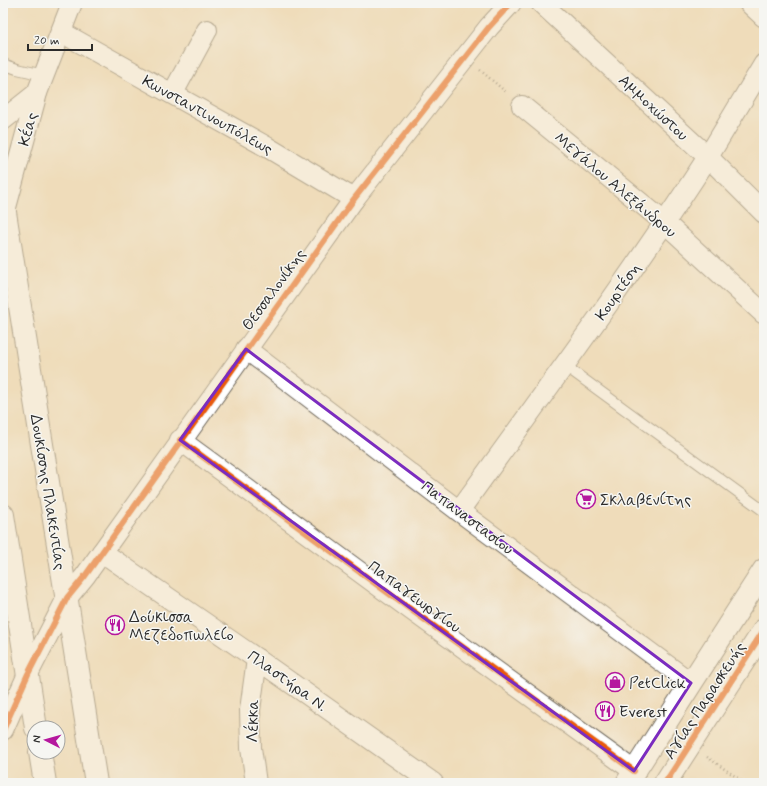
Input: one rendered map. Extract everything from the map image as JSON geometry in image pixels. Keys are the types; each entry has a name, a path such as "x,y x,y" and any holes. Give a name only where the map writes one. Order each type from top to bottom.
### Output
{"main road":[{"name":"Δουκίσσης Πλακεντίας","path":"4,206 96,783"},
{"path":"3,515 35,720"},
{"name":"Αγίας Παρασκευής","path":"631,777 764,570"},
{"name":"Αγίας Παρασκευής","path":"666,783 764,630"},
{"path":"41,760 45,783"}],"street":[{"name":"Κέας","path":"4,206 41,84 72,3"},
{"name":"Θεσσαλονίκης","path":"3,730 28,674 67,598 102,552 180,440 354,199 489,27 511,3"},
{"name":"Αμμοχώστου","path":"541,3 708,157 764,213"},
{"path":"749,3 764,17"},
{"path":"173,93 208,30"},
{"name":"Κωνσταντινουπόλεως","path":"61,32 173,93 354,199"},
{"name":"Κουρτέση","path":"459,511 664,222 708,157 764,64"},
{"name":"Κέας","path":"3,120 41,84"},
{"name":"Μεγάλου Αλεξάνδρου","path":"522,106 664,222 764,314"},
{"name":"Παπαναστασίου","path":"246,349 459,511 691,683"},
{"name":"Παπαγεωργίου","path":"180,440 410,609 631,777"},
{"name":"Πλαστήρα Ν.","path":"102,552 433,783"},
{"name":"Λέκκα","path":"256,783 251,748 250,710 257,659"}],"lane":[{"path":"3,64 17,69 41,84"},
{"path":"564,365 718,479 764,511"}],"path":[{"path":"465,58 522,106"},
{"path":"690,746 745,783"}],"highlighted area":[{"path":"246,349 691,683 634,771 180,440"}],"cycle path":[{"path":"3,730 28,674 67,598 85,576 354,199 489,27 511,3"},
{"path":"180,440 634,771"},
{"path":"665,783 764,630"}],"place":[{"name":"Σκλαβενίτης","path":"586,499"},
{"name":"Δούκισσα Μεζεδοπωλείο","path":"115,625"},
{"name":"PetClick","path":"615,682"},
{"name":"Everest","path":"605,711"}]}
